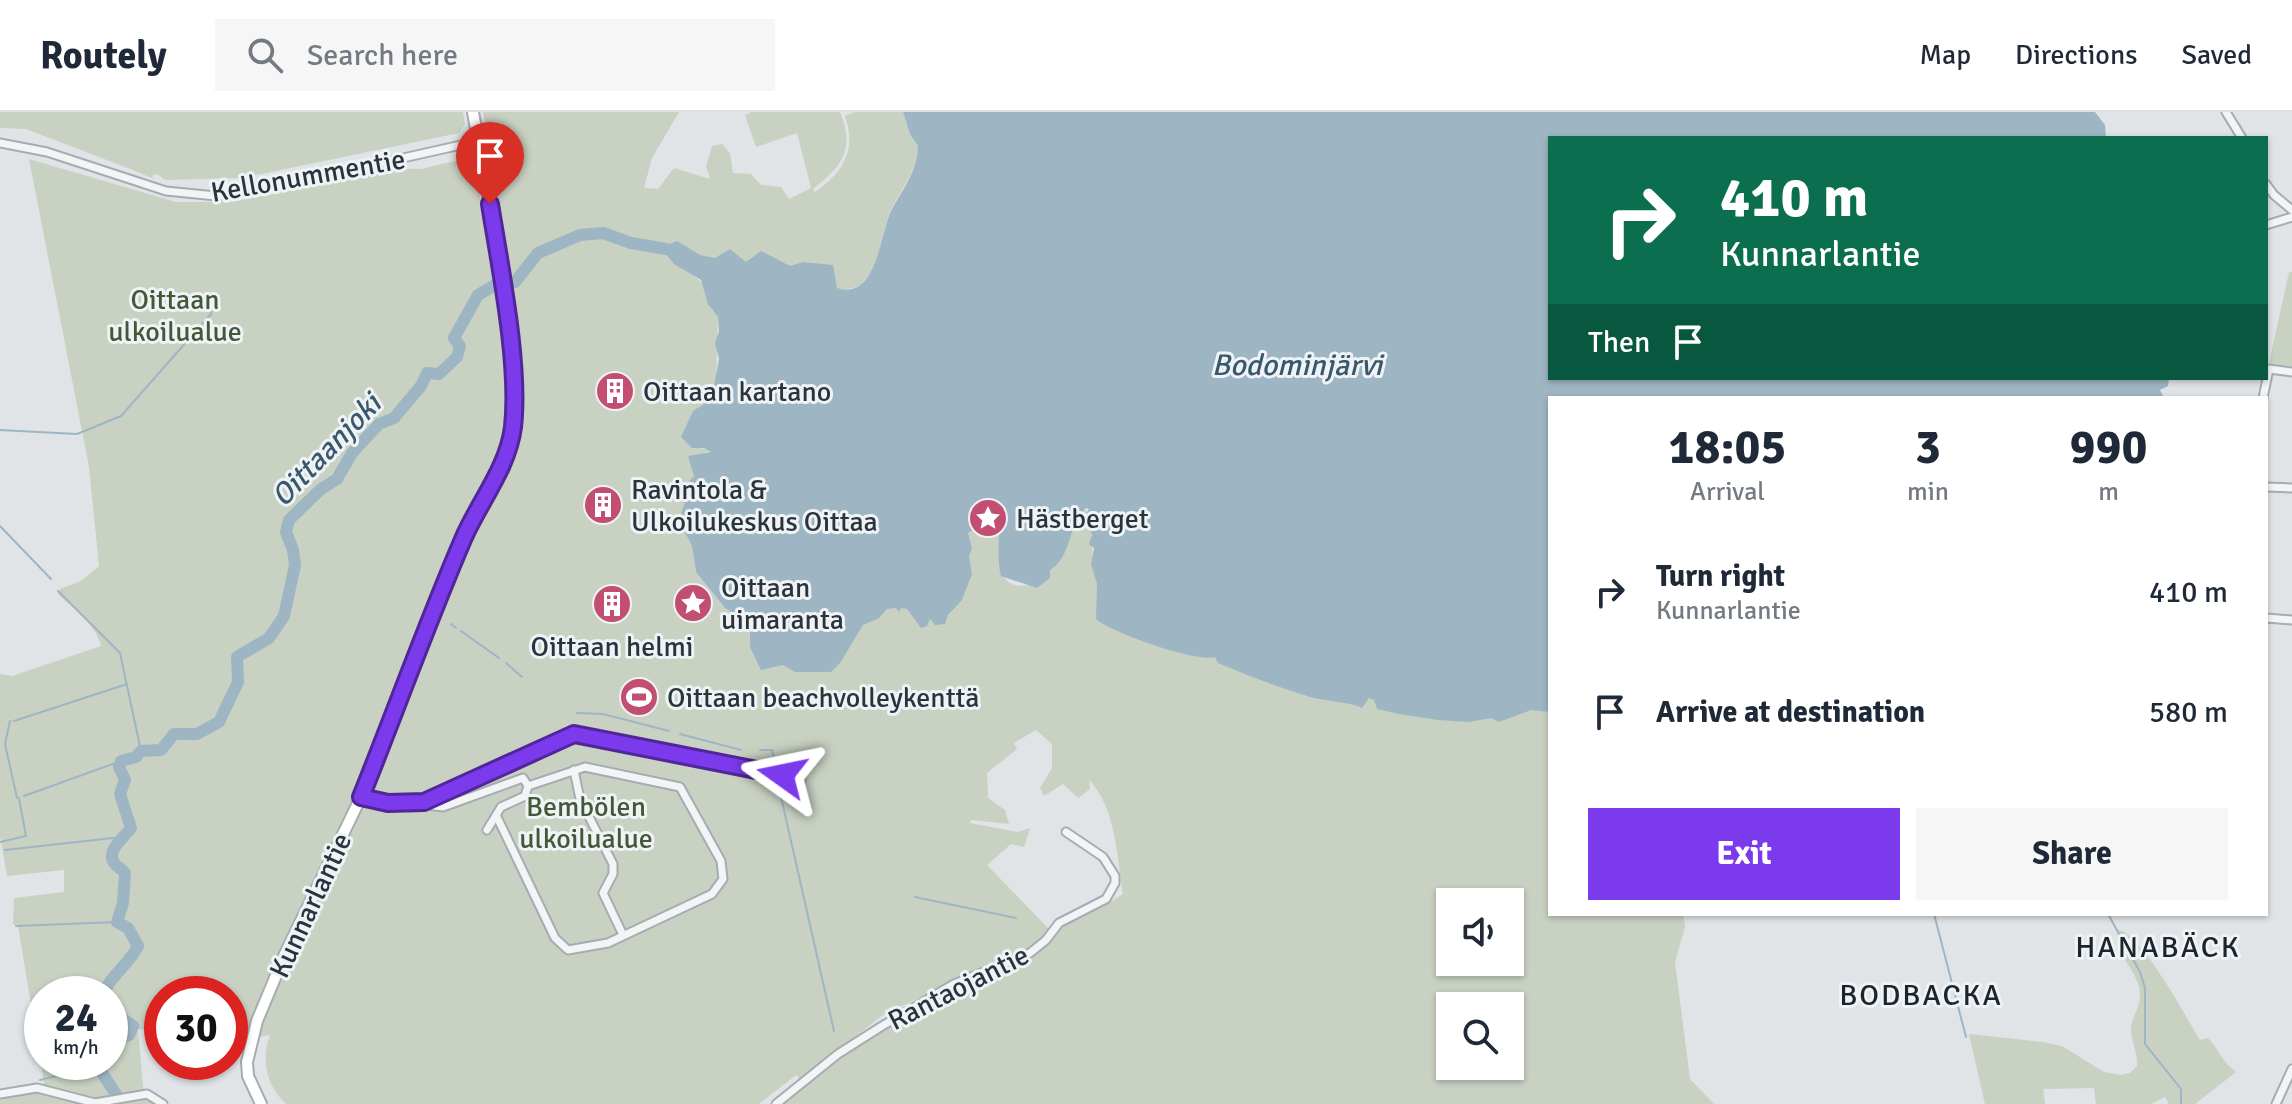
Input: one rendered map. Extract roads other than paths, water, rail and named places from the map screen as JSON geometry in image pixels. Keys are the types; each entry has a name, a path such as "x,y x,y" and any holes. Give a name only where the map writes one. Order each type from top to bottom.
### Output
{"main road":[{"name":"Kunnarlantie","path":"261,1104 248,1076 254,1031 285,954 361,797 464,537 500,469 511,439 514,413 511,349 473,112"}],"street":[{"path":"2226,112 2241,136"},
{"name":"Kellonummentie","path":"0,143 47,152 166,191 216,196 282,185 479,141"},
{"path":"2268,187 2292,210"},
{"path":"2268,224 2292,217"},
{"path":"2268,374 2269,369 2292,372"},
{"path":"2268,487 2292,488"},
{"path":"2268,618 2292,620"},
{"path":"417,803 574,734 801,780"},
{"path":"497,817 561,946 568,950 592,947 623,935 712,894 723,879 721,861 680,787 593,768 574,770 528,786"},
{"path":"574,770 580,799 613,864 613,874 603,893 623,935"},
{"path":"361,797 388,803 443,807 523,778 528,786 525,796 501,807 487,830"},
{"name":"Rantaojantie","path":"776,1104 838,1054 882,1026 954,984 1030,953 1046,940 1059,923 1106,899 1115,883 1115,876 1103,857 1066,832"},
{"path":"2276,1104 2292,1069"},
{"path":"0,1094 37,1088 94,1103 147,1094 163,1104"}],"water":[{"name":"Bodominjärvi","path":"903,112 2095,112 2105,125 2106,136 1548,136 1548,380 2169,380 2168,386 2160,390 2163,396 1548,396 1548,712 1531,710 1499,722 1491,718 1469,722 1399,714 1377,709 1374,700 1369,698 1362,708 1314,698 1218,663 1215,657 1205,658 1173,651 1104,625 1096,619 1097,584 1091,564 1094,548 1089,544 1092,535 1085,516 1089,509 1086,508 1076,523 1063,557 1050,570 1050,578 1037,588 1001,576 998,548 1002,521 997,508 999,502 980,510 975,526 968,533 972,549 969,556 972,574 962,600 948,615 945,624 935,625 930,619 927,626 921,628 907,609 901,608 899,612 896,608 887,609 879,618 863,625 831,672 795,672 783,665 761,670 750,647 750,630 743,620 725,608 696,572 692,546 682,527 681,513 685,503 680,501 684,500 683,489 694,476 688,456 711,452 704,448 692,448 681,437 693,411 704,404 713,391 719,359 715,343 719,331 718,317 708,304 701,280 674,264 664,252 667,245 677,241 700,255 715,258 730,249 746,262 761,251 790,266 803,262 833,265 837,288 851,289 869,275 892,209 915,164 918,146 910,134"}],"waterway":[{"name":"Oittaanjoki","path":"515,282 538,253 580,235 603,233 631,243 666,249"},
{"name":"Oittaanjoki","path":"115,976 138,946 128,928 117,922 123,903 125,873 115,864 112,854 131,828 120,794 125,780 119,767 121,761 136,757 141,751 161,750 174,734 197,734 219,722 238,682 237,657 269,638 284,616 295,565 286,532 289,520 321,489 337,479 352,453 379,424 394,418 421,386 427,373 439,374 457,357 460,346 454,338 478,295 495,285"},
{"path":"0,430 77,434 121,416 211,314 213,304"},
{"path":"0,526 51,579"},
{"path":"58,591 120,653 141,751"},
{"path":"451,624 456,628"},
{"path":"461,631 499,658"},
{"path":"506,663 522,677"},
{"path":"14,721 127,684"},
{"path":"577,713 603,714 669,731"},
{"path":"10,721 5,744 17,798"},
{"path":"680,734 741,750"},
{"path":"760,750 772,750 774,758"},
{"path":"24,796 121,761"},
{"path":"777,767 778,772"},
{"path":"777,779 834,1031"},
{"path":"0,842 26,836 19,798"},
{"path":"5,850 122,837"},
{"path":"915,897 1016,918"},
{"path":"1935,916 1966,1037"},
{"name":"HANABÄCK","path":"2109,916 2140,972 2145,988 2145,1044 2181,1089 2181,1104"},
{"path":"16,926 117,922"},
{"path":"128,1023 133,1026 128,1035"},
{"path":"107,1080 117,1096"}],"place":[{"name":"Oittaan kartano","path":"615,391"},
{"name":"Ravintola & Ulkoilukeskus Oittaa","path":"603,505"},
{"name":"Hästberget","path":"988,518"},
{"name":"Oittaan uimaranta","path":"693,603"},
{"name":"Oittaan helmi","path":"612,604"},
{"name":"Oittaan beachvolleykenttä","path":"639,697"}],"district":[{"name":"HANABÄCK","path":"2158,947"},
{"name":"BODBACKA","path":"1921,995"}],"park label":[{"name":"Oittaan ulkoilualue","path":"175,315"},
{"name":"Bembölen ulkoilualue","path":"586,822"}]}
